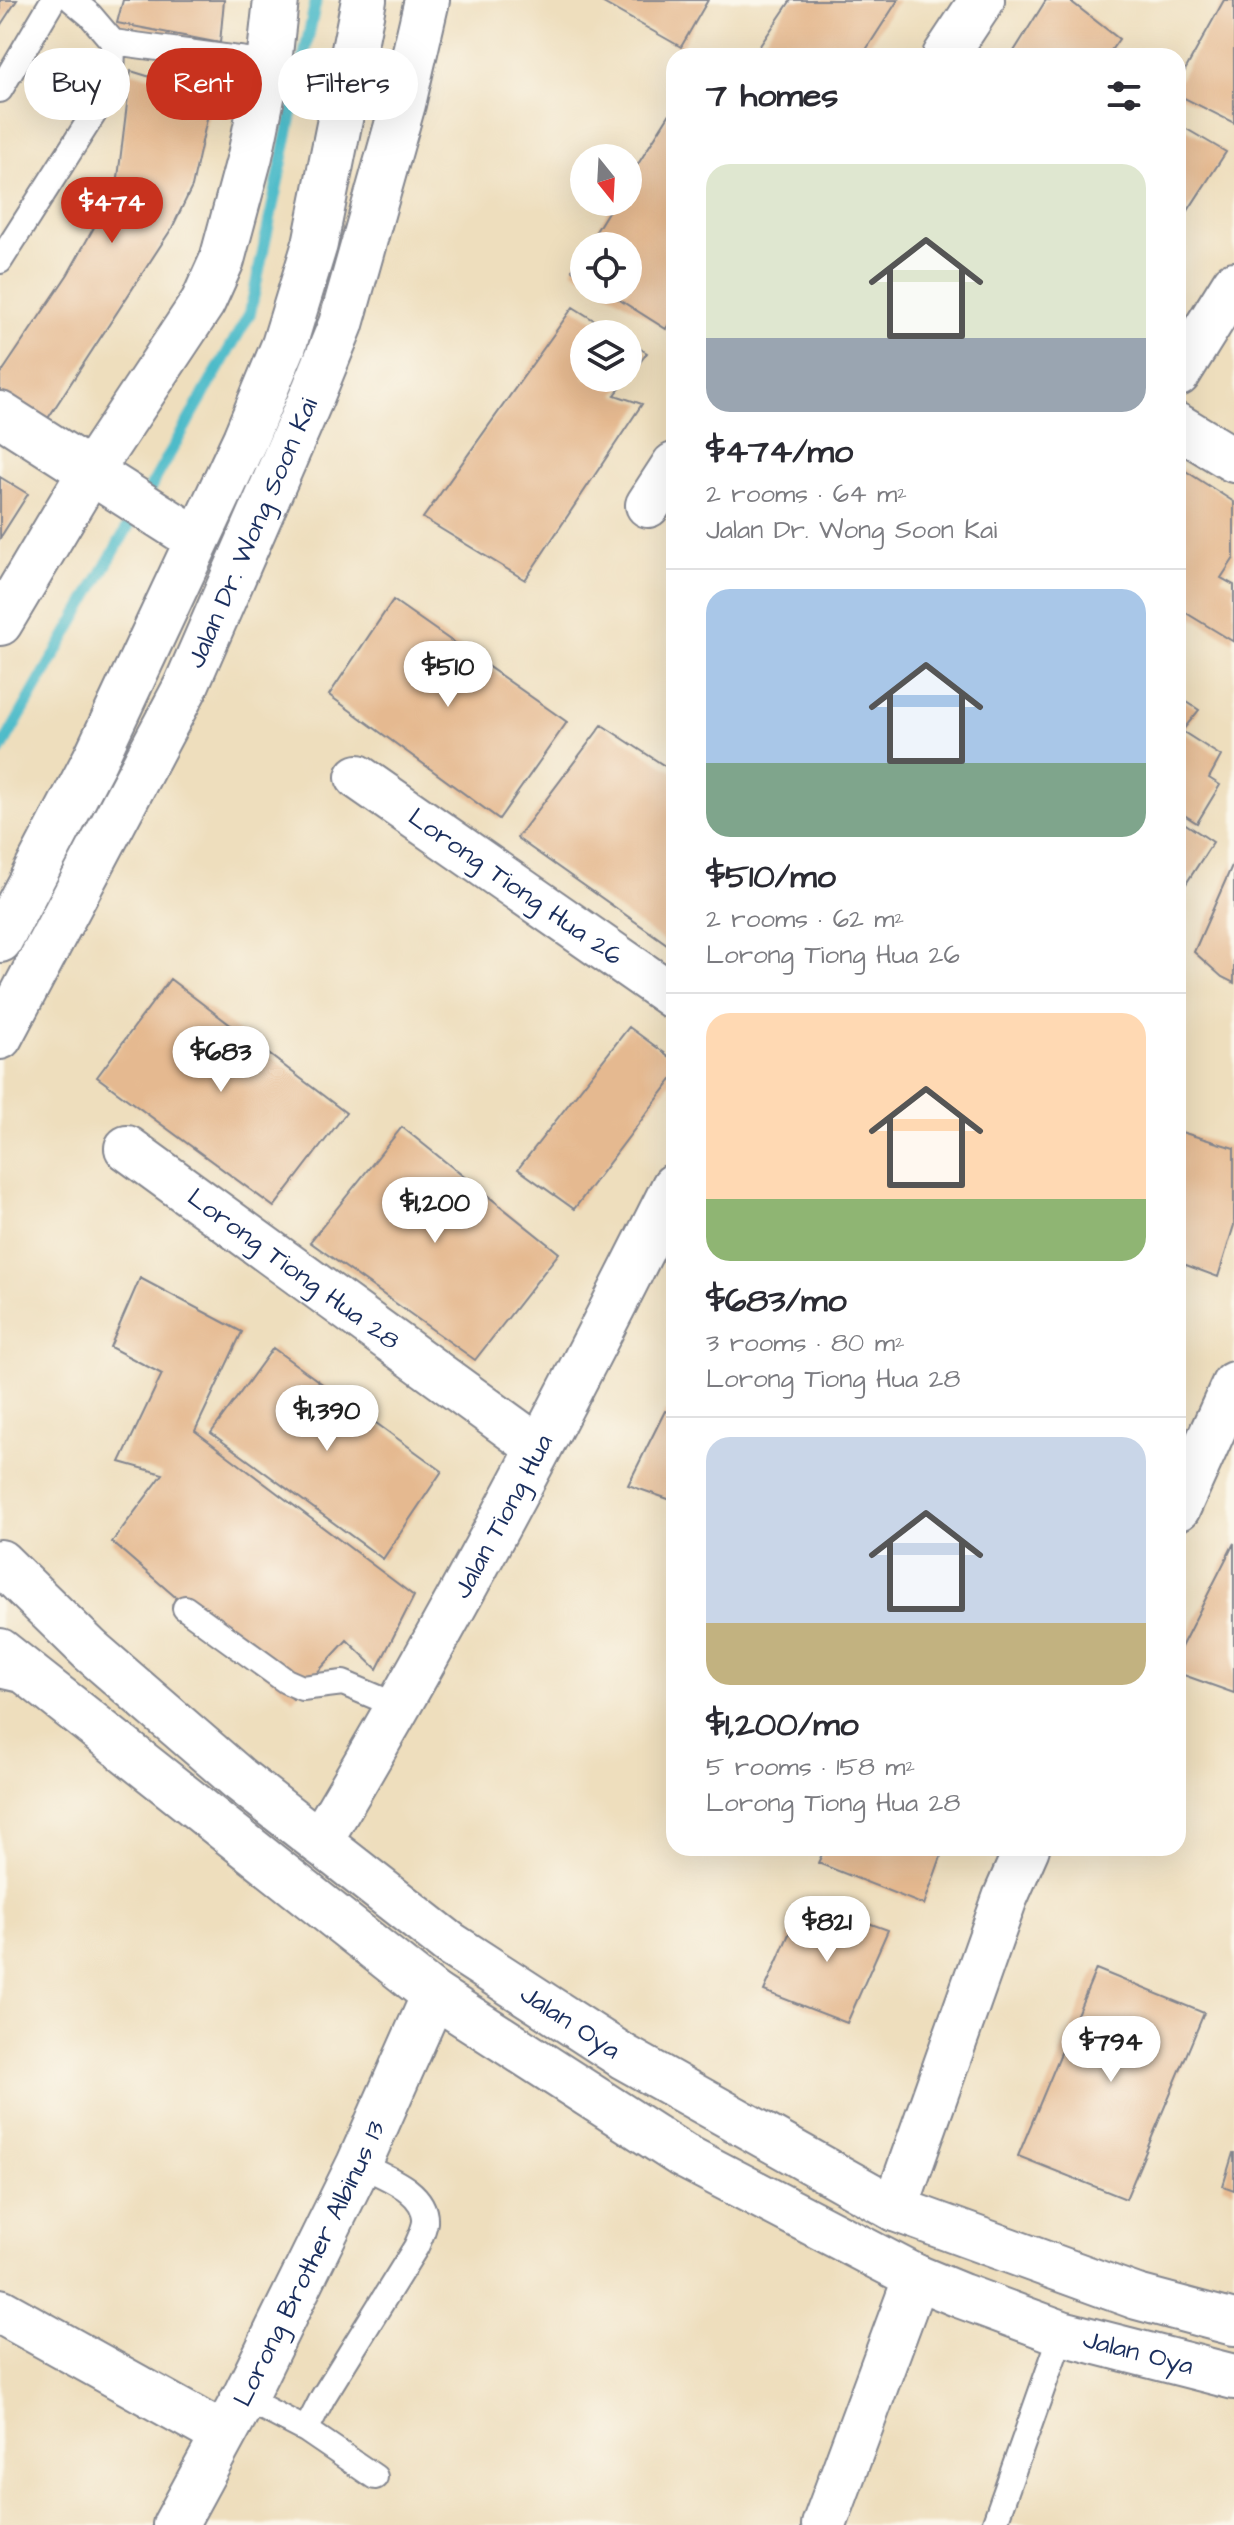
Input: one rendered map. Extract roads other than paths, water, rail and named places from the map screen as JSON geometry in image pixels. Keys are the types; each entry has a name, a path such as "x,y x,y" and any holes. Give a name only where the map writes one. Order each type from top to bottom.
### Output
{"main road":[{"path":"0,623 103,480 216,274 250,156 269,63 276,0"},
{"name":"Jalan Dr. Wong Soon Kai","path":"0,940 95,759 245,439 284,345 315,244 364,0"},
{"name":"Jalan Dr. Wong Soon Kai","path":"0,1037 185,688 311,398 349,297 403,104 427,0"},
{"path":"950,48 982,0"},
{"path":"1186,361 1234,284"},
{"path":"0,414 196,539"},
{"path":"1186,431 1234,460"},
{"path":"648,505 666,477"},
{"name":"Lorong Tiong Hua 26","path":"358,777 666,991"},
{"name":"Lorong Tiong Hua 28","path":"127,1148 539,1448"},
{"name":"Jalan Tiong Hua","path":"319,1842 400,1707 666,1202"},
{"path":"1186,1490 1234,1384"},
{"name":"Jalan Oya","path":"0,1562 90,1650 239,1779 450,1944 624,2057 895,2209 1137,2297 1234,2323"},
{"name":"Jalan Oya","path":"7,1662 434,1995 682,2155 916,2277 1062,2333 1234,2377"},
{"path":"895,2209 1005,1898 1023,1856"},
{"name":"Lorong Brother Albinus 13","path":"175,2525 359,2164 434,1995"},
{"path":"824,2525 916,2277"},
{"path":"0,2311 233,2416"}],"lane":[{"path":"0,90 53,0"},
{"path":"0,261 112,85 113,42 90,15 72,0"},
{"path":"113,42 269,63"},
{"path":"185,1608 286,1681 302,1688 343,1683 400,1707"},
{"path":"306,2430 323,2397 416,2247 425,2222 420,2201 359,2164"},
{"path":"994,2525 1062,2333"},
{"path":"233,2416 306,2430 375,2477"}],"waterway":[{"path":"0,751 250,313 316,0"}]}
